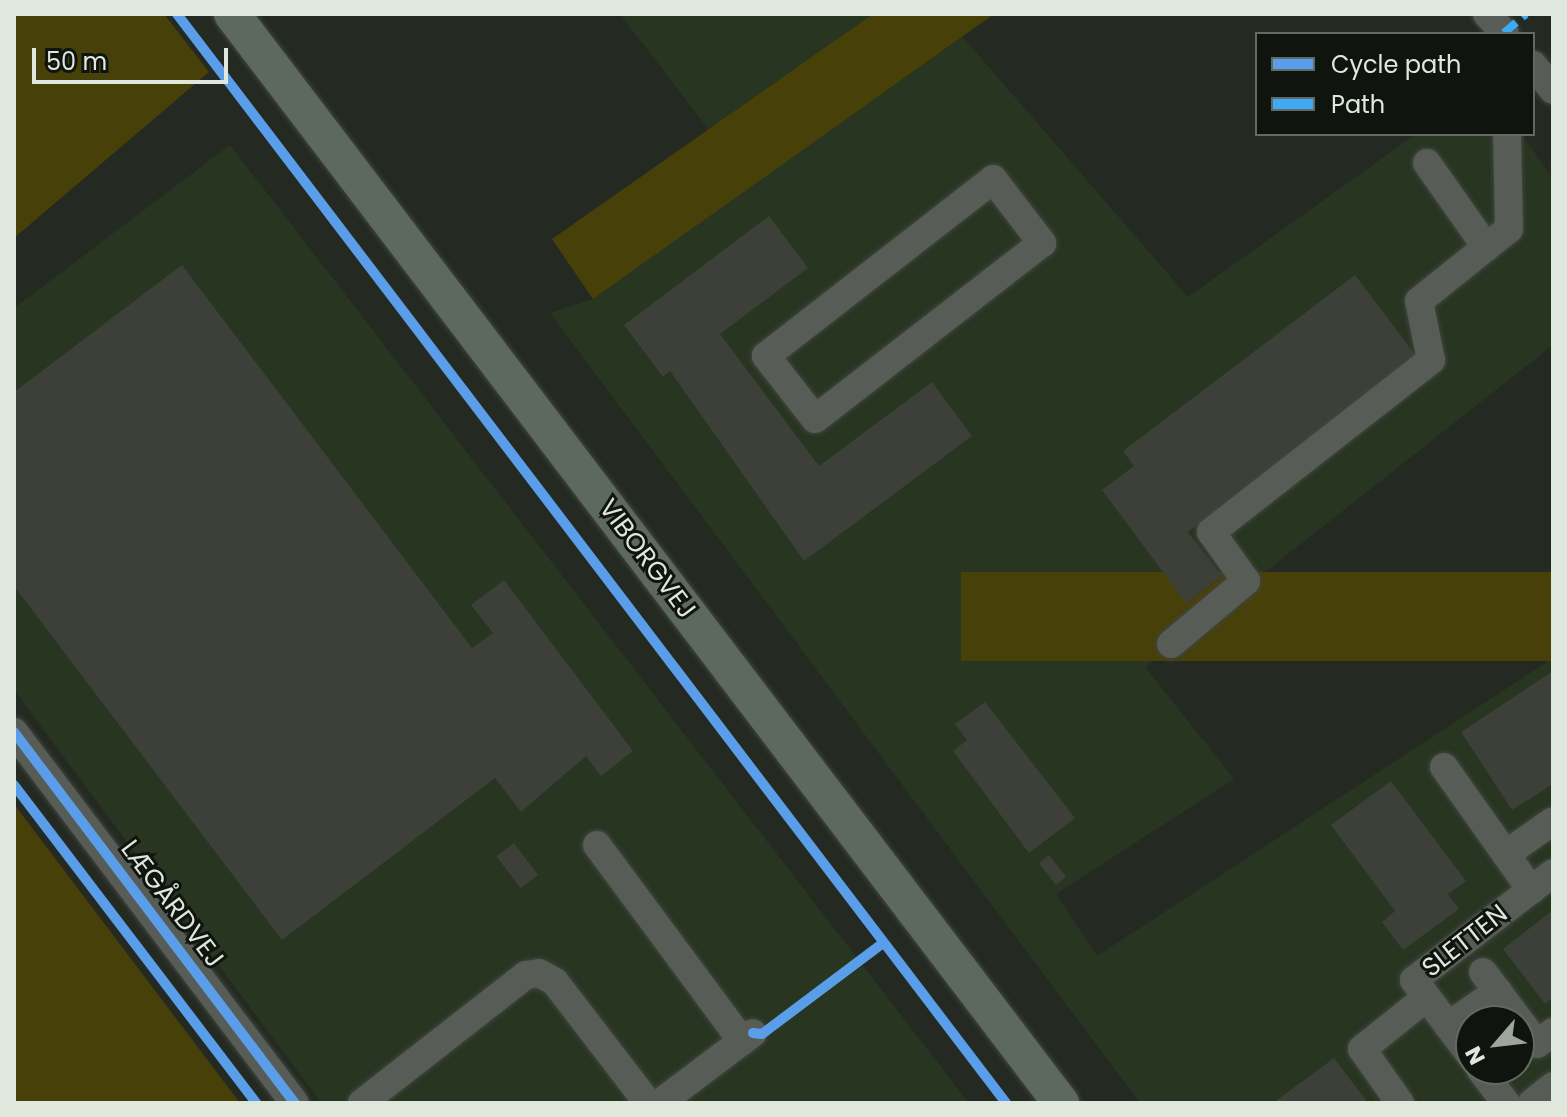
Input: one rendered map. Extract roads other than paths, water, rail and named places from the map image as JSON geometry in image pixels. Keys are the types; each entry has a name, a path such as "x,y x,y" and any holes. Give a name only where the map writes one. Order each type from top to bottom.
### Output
{"main road":[{"name":"VIBORGVEJ","path":"232,14 1061,1103"}],"street":[{"path":"1487,14 1503,32"},
{"path":"1535,68 1553,90"},
{"path":"1171,644 1246,581 1211,532 1431,360 1419,301 1509,229 1507,136"},
{"path":"1427,163 1486,247"},
{"path":"993,179 1042,243 815,419 766,356 993,179"},
{"name":"LÆGÅRDVEJ","path":"14,732 295,1103"},
{"path":"1444,767 1506,854 1542,882"},
{"path":"1506,854 1553,821"},
{"path":"597,845 748,1037 660,1103"},
{"name":"SLETTEN","path":"1455,1035 1414,980 1542,882"},
{"path":"362,1103 526,975 539,973 555,982 648,1103"},
{"path":"1448,1026 1491,982 1537,1044 1553,1032"},
{"path":"1400,1103 1362,1049 1427,997"},
{"path":"1492,1085 1506,1103"},
{"path":"1532,1103 1553,1086"}]}
